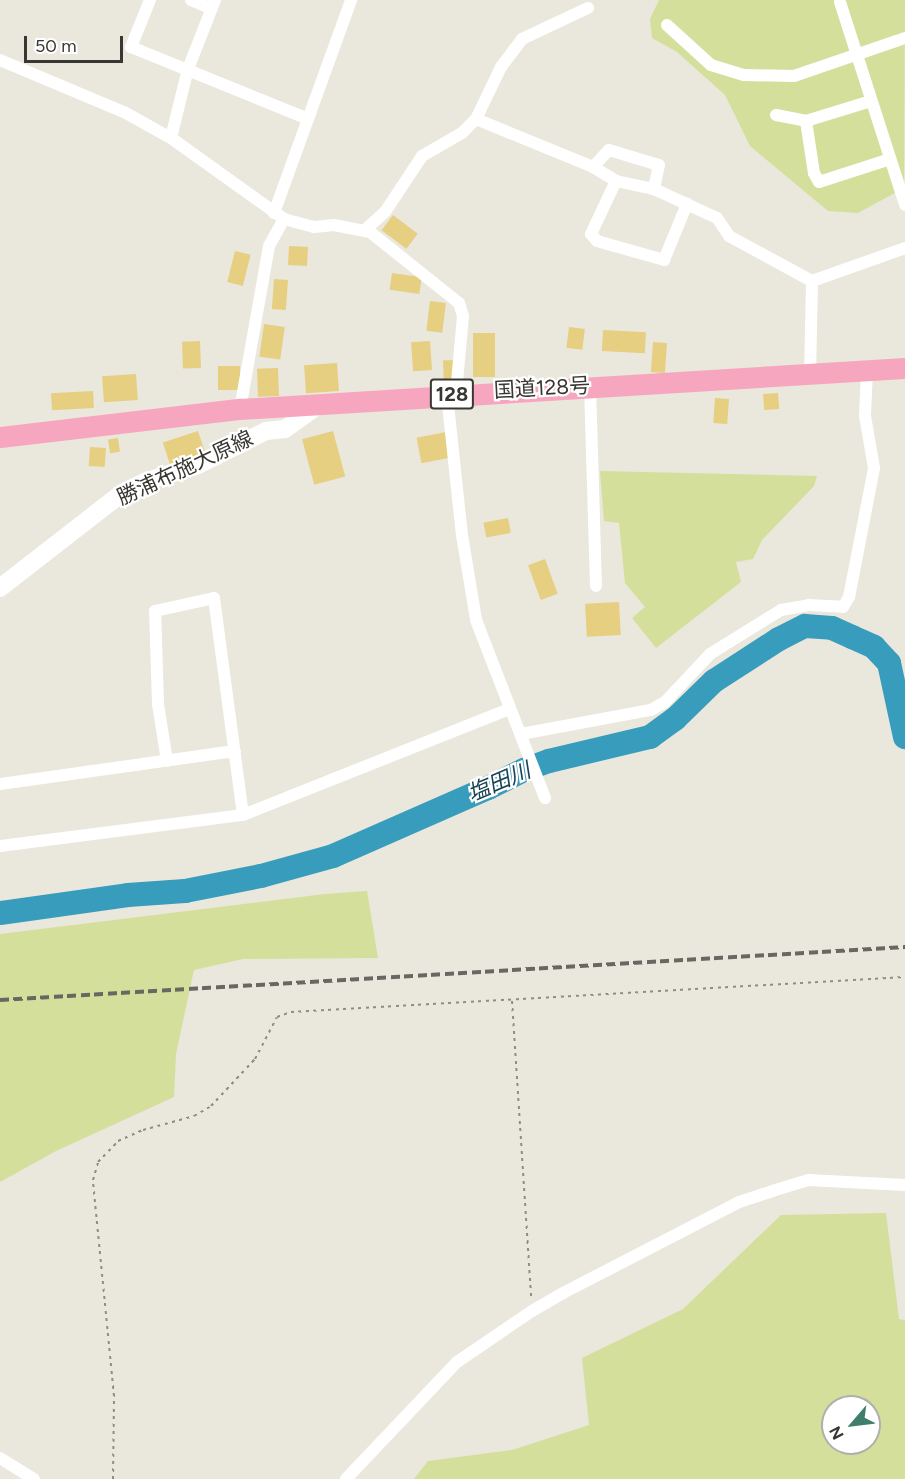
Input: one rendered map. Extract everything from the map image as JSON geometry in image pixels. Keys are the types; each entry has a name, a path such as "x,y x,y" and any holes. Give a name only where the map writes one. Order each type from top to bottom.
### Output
{"highway":[{"name":"国道128号","path":"0,437 240,409 590,385 810,375 905,368"}],"main road":[{"name":"勝浦布施大原線","path":"0,588 122,493 147,481 198,465 266,431 285,429 320,404"}],"street":[{"path":"150,0 131,47 308,119"},
{"path":"171,138 188,69 213,4 191,0"},
{"path":"240,409 269,246 308,119 351,0"},
{"path":"840,2 905,205"},
{"path":"366,229 385,212 422,156 462,133 476,118 501,67 522,39 588,8"},
{"path":"667,25 711,65 744,75 794,76 905,38"},
{"path":"0,60 124,112 171,138 279,216 315,227 334,225 366,229 459,303 463,316 452,394 462,535 476,620 545,798"},
{"path":"776,115 806,121 871,101"},
{"path":"476,118 593,167 616,181 654,189 717,218 729,236 812,281 905,248"},
{"path":"806,121 814,173 819,183 890,159"},
{"path":"593,167 609,150 659,165 654,189"},
{"path":"616,181 591,234 597,241 664,260 687,204"},
{"path":"810,375 812,281"},
{"path":"521,734 651,710 665,702 710,654 781,610 808,605 843,608 849,597 874,468 865,416 867,371"},
{"path":"590,385 596,586"},
{"path":"167,761 159,704 155,611 214,598 243,815"},
{"path":"0,846 243,815 510,709"},
{"path":"0,784 234,751"},
{"path":"346,1479 457,1362 532,1311 739,1202 808,1180 905,1185"},
{"path":"0,1458 34,1479"}],"path":[{"path":"113,1479 114,1396 93,1180 98,1162 118,1141 143,1130 194,1116 211,1106 255,1059 277,1017 291,1012 905,977"},
{"path":"512,1001 532,1311"}],"green space":[{"path":"659,0 905,0 904,188 858,213 828,211 750,146 725,95 677,52 652,38 650,19"},
{"path":"600,471 817,476 814,486 762,540 753,559 736,562 741,582 656,648 632,618 645,607 625,583 619,523 604,521"},
{"path":"367,891 378,958 243,959 194,970 176,1054 174,1097 56,1151 0,1182 0,934 325,894"},
{"path":"886,1213 899,1319 905,1320 905,1479 414,1479 428,1461 512,1450 589,1425 582,1358 683,1309 781,1215"}],"building":[{"path":"393,215 418,234 406,249 382,230"},
{"path":"289,246 308,247 307,266 288,265"},
{"path":"235,251 251,255 243,286 227,282"},
{"path":"392,273 422,277 419,294 390,290"},
{"path":"274,279 288,280 286,310 272,309"},
{"path":"430,301 446,303 442,333 426,331"},
{"path":"264,324 285,327 280,360 259,357"},
{"path":"569,327 585,329 582,350 566,348"},
{"path":"603,330 646,332 645,353 602,351"},
{"path":"473,333 495,333 495,377 473,377"},
{"path":"200,341 201,368 183,369 182,342"},
{"path":"430,341 432,370 413,371 411,342"},
{"path":"653,342 667,343 665,373 651,372"},
{"path":"443,360 455,360 456,385 444,385"},
{"path":"337,363 339,391 306,393 304,365"},
{"path":"218,366 240,366 240,390 218,390"},
{"path":"278,368 279,396 258,397 257,369"},
{"path":"136,374 138,400 104,402 102,376"},
{"path":"93,391 94,408 52,410 51,393"},
{"path":"778,393 779,409 764,410 763,394"},
{"path":"715,398 729,399 727,424 713,423"},
{"path":"198,431 205,453 170,464 163,442"},
{"path":"333,431 345,476 314,485 302,439"},
{"path":"446,432 451,458 422,463 417,438"},
{"path":"118,438 120,452 110,453 108,439"},
{"path":"90,447 106,448 105,467 89,466"},
{"path":"508,518 511,533 486,537 483,523"},
{"path":"545,559 558,594 541,600 528,565"},
{"path":"619,602 621,635 587,637 585,604"}],"waterway":[{"name":"塩田川","path":"0,913 128,895 185,891 261,876 333,856 524,770 549,761 650,737 675,719 714,681 779,639 805,626 832,628 874,647 889,663 905,737"}],"railway":[{"path":"0,1000 905,947"}]}
